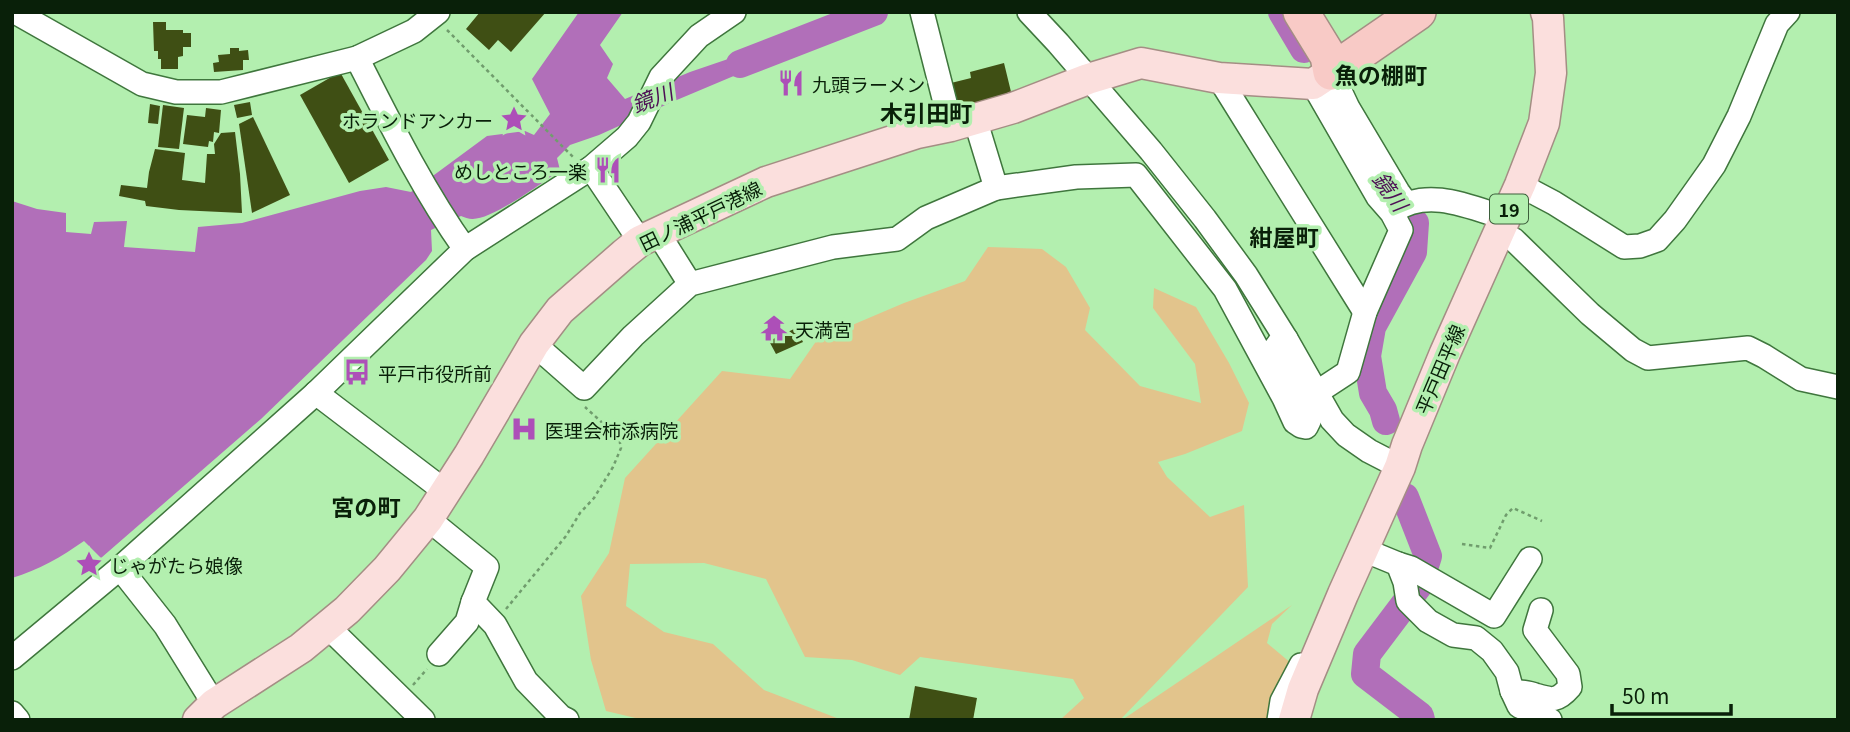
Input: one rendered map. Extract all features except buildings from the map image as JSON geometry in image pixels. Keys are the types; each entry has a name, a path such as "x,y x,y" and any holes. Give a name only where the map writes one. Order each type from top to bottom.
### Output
{"highway":[{"path":"1301,12 1328,56 1322,78"},
{"path":"1322,78 1418,12"}],"main road":[{"name":"平戸田平線","path":"1294,720 1303,689 1400,467 1427,396 1520,185 1544,123 1551,73 1546,12"},
{"name":"田ノ浦平戸港線","path":"206,712 301,648 347,610 387,569 428,519 534,344 560,310 624,254 649,237 766,182 917,133 1013,107 1141,63 1219,78 1322,78"}],"street":[{"path":"15,12 142,84 176,92 221,92 357,58 414,31 435,13"},
{"path":"12,658 120,568 316,393 465,249 583,164 627,136 639,122 661,77 699,36 734,12"},
{"path":"922,12 963,122 996,188"},
{"path":"1029,12 1151,151 1205,219 1246,275 1332,420 1346,435 1369,451 1400,467"},
{"path":"1520,185 1624,247 1640,246 1657,240 1675,220 1714,165 1739,116 1777,24 1788,12"},
{"path":"357,58 446,223 465,249"},
{"path":"1219,78 1365,312"},
{"path":"1316,393 1348,372 1365,312 1401,230 1398,192 1348,108 1322,78"},
{"path":"583,164 690,284"},
{"path":"534,344 584,388 633,336 690,284 833,247 897,239 926,218 996,188 1076,177 1136,175 1224,289 1295,422 1306,427 1308,421 1273,350 1286,339"},
{"path":"1398,209 1444,199 1502,225 1590,314 1633,350 1648,358 1748,348 1801,379 1838,387"},
{"path":"316,393 446,492"},
{"path":"428,519 487,567 467,622 439,654"},
{"path":"1364,550 1410,579 1494,616 1530,559"},
{"path":"120,568 165,625 206,712"},
{"path":"1410,579 1428,621 1453,635 1476,638 1492,651 1507,672 1519,706 1550,720"},
{"path":"473,602 496,628 526,681 567,720"},
{"path":"1512,691 1548,700 1562,696 1570,687 1567,674 1535,630 1541,610"},
{"path":"327,626 423,720"},
{"path":"1279,720 1282,701 1305,657 1320,651"},
{"path":"12,713 18,720"}],"path":[{"path":"435,13 458,42 583,164"},
{"path":"496,628 506,607 594,498 621,448 619,438 579,401 578,395 584,388"},
{"path":"1462,544 1490,548 1506,514 1513,508 1542,521"},
{"path":"402,698 439,654"}],"shaded area":[{"path":"988,247 1042,249 1066,267 1090,308 1085,330 1140,386 1201,403 1195,364 1153,308 1154,288 1196,307 1249,403 1242,431 1158,462 1167,477 1210,517 1244,505 1248,587 1120,720 1060,720 1084,698 1073,679 920,657 900,675 852,660 805,657 766,579 704,563 630,564 626,606 664,632 713,644 764,690 842,720 644,720 606,711 591,660 581,596 609,553 625,478 722,371 790,379 817,340 904,303 965,281"},
{"path":"1292,605 1272,624 1267,643 1298,669 1294,720 1122,720"}],"water":[{"path":"579,12 623,12 600,45 613,64 607,78 625,99 690,72 769,45 779,57 570,145 557,158 560,170 517,200 481,218 461,216 431,230 432,251 426,260 261,419 101,558 84,541 50,562 12,578 12,201 37,209 66,213 66,232 91,234 94,222 127,221 124,247 195,252 198,227 242,223 360,191 386,187 411,192 487,136 525,131 534,135 550,114 532,79"}],"waterway":[{"name":"鏡川","path":"740,64 874,12"},
{"name":"鏡川","path":"1282,12 1304,49"},
{"name":"鏡川","path":"1385,187 1415,223 1413,252 1372,327 1367,356 1373,393 1386,421"},
{"name":"鏡川","path":"1405,497 1428,556 1419,585 1367,654 1365,674 1420,716 1421,720"}],"place":[{"name":"九頭ラーメン","path":"791,83"},
{"name":"ホランドアンカー","path":"514,119"},
{"name":"めしところ一楽","path":"608,170"},
{"name":"天満宮","path":"774,328"},
{"name":"平戸市役所前","path":"357,372"},
{"name":"医理会柿添病院","path":"524,429"},
{"name":"じゃがたら娘像","path":"89,564"}],"district":[{"name":"魚の棚町","path":"1381,74"},
{"name":"木引田町","path":"926,112"},
{"name":"紺屋町","path":"1284,236"},
{"name":"宮の町","path":"366,506"}]}
